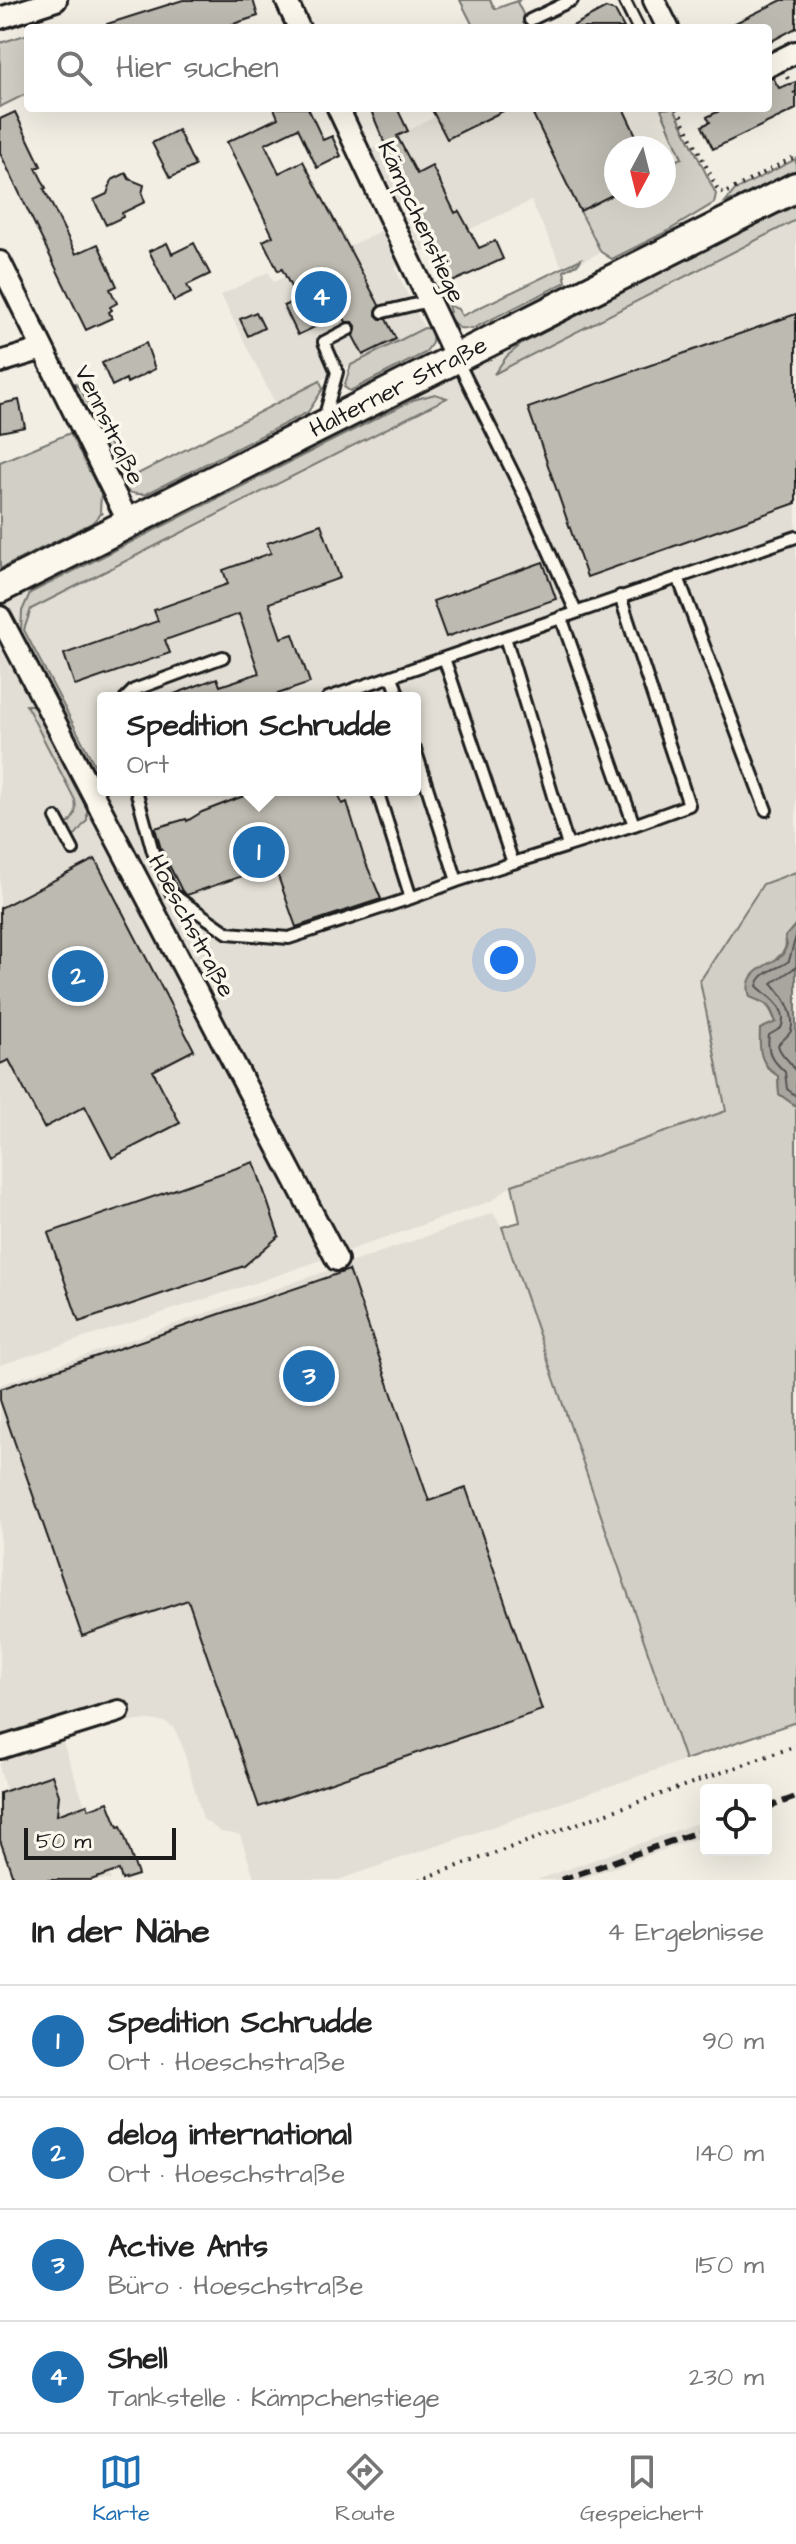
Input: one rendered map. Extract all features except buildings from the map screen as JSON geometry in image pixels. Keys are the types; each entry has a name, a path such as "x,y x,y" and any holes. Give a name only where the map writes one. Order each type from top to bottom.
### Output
{"main road":[{"name":"Halterner Straße","path":"0,588 796,187"}],"street":[{"path":"0,18 56,0"},
{"path":"286,0 297,24"},
{"path":"654,0 666,24"},
{"path":"772,64 796,52"},
{"name":"Kämpchenstiege","path":"340,112 456,358"},
{"name":"Vennstraße","path":"0,262 129,523"},
{"name":"Vennstraße","path":"0,362 43,349"},
{"name":"Hoeschstraße","path":"0,617 337,1260"},
{"path":"0,1748 119,1711"}],"lane":[{"path":"530,20 572,0"},
{"path":"624,0 636,24"},
{"path":"383,312 429,301"},
{"path":"322,426 337,372 324,342 349,329"},
{"path":"456,358 524,495 576,612"},
{"path":"354,692 620,596 796,537"},
{"path":"678,577 766,810"},
{"path":"138,796 153,852 172,894 228,933 289,938 689,805 620,596"},
{"path":"561,617 634,825"},
{"path":"505,637 568,846"},
{"path":"132,692 223,657"},
{"path":"444,658 513,863"},
{"path":"392,676 397,692"},
{"path":"421,768 457,881"},
{"path":"379,796 411,898"},
{"path":"56,818 73,850"}],"path":[{"path":"679,112 719,192 726,193"},
{"path":"419,1880 796,1746"}],"shaded area":[{"path":"460,0 490,0 495,9 520,0 517,2 528,24 472,24"},
{"path":"24,35 24,95 0,107 0,43"},
{"path":"444,112 532,112 601,252 562,267 531,201 422,251 372,149"},
{"path":"662,112 676,112 716,194 714,203 612,259 601,252 580,211 604,199 604,208 676,208 676,160 682,158 676,136 673,136"},
{"path":"796,159 796,172 751,194 725,202 735,190"},
{"path":"796,188 796,871 762,884 699,981 725,1111 512,1185 491,1201 258,1282 0,1365 0,588"},
{"path":"796,203 796,220 494,374 507,356 523,343"},
{"path":"381,231 424,328 275,403 221,295 268,272 274,282"},
{"path":"581,259 564,271 566,282 472,329 459,328 445,314 450,312 448,305 458,309 462,316"},
{"path":"424,328 433,329 432,343 425,353 350,391 344,387 351,365"},
{"path":"320,381 323,389 308,412 146,494 130,493 121,487 71,385 75,383 82,392 128,479"},
{"path":"435,394 447,398 31,609 24,630 97,770 97,775 21,631 22,611 30,593 413,400"},
{"path":"70,433 101,494 102,513 92,523 0,569 0,462"},
{"path":"26,705 36,705 87,800 87,820 73,838 66,826 75,814 75,800"},
{"path":"796,872 796,924 785,937 784,950 771,965 757,998 772,1012 774,1020 774,1038 767,1068 778,1076 779,1094 796,1106 796,1722 685,1760 502,1227 520,1222 512,1185 726,1111 700,981 763,884"},
{"path":"493,1213 502,1227 685,1760 338,1880 255,1880 240,1835 221,1832 203,1819 182,1745 174,1728 165,1722 129,1722 123,1707 0,1744 0,1385"},
{"path":"62,1740 111,1880 34,1880 0,1763"},
{"path":"700,1822 700,1837 578,1880 537,1880"}],"water":[{"path":"796,924 796,1106 779,1094 778,1076 762,1056 760,1029 776,1022 769,1005 750,997 748,988 757,971 782,956 787,945 785,937"}],"railway":[{"path":"772,1806 796,1797"},
{"path":"561,1880 700,1831"}],"place":[{"name":"Shell","path":"321,297"},
{"name":"Spedition Schrudde","path":"259,852"},
{"name":"delog international","path":"78,976"},
{"name":"Active Ants","path":"309,1376"}]}
